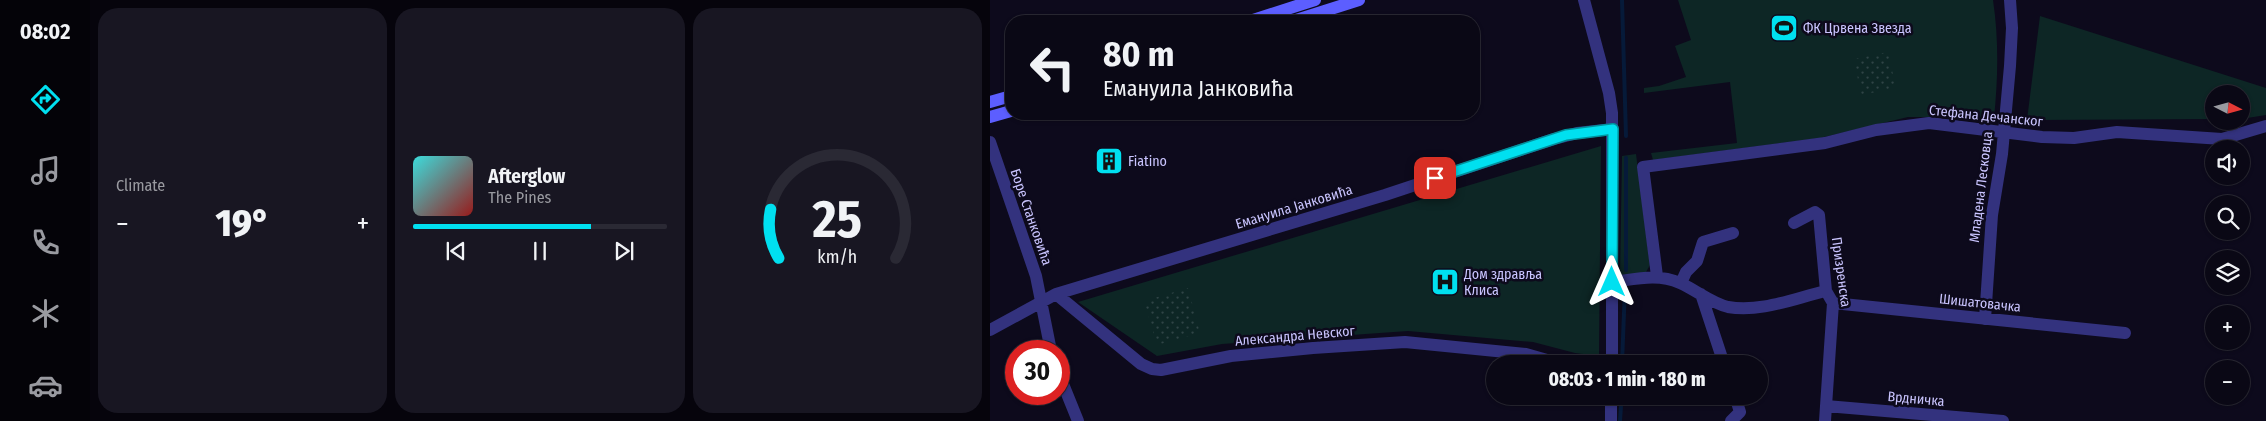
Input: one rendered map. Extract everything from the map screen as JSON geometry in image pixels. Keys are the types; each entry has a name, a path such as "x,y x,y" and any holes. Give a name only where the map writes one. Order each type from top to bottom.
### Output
{"main road":[{"path":"1269,15 1315,0"},
{"path":"1312,15 1359,0"},
{"path":"990,102 1005,98"},
{"path":"990,117 1005,112"}],"street":[{"path":"1584,0 1609,93 1613,129 1612,355"},
{"name":"Младена Лесковца","path":"1985,319 1992,215 2002,154 2011,57 2010,0"},
{"name":"Стефана Дечанског","path":"1657,276 1643,167 1825,143 1876,130 1911,124 1929,123 2004,131 2042,138 2074,138 2117,132 2222,140 2266,126"},
{"name":"Емануила Јанковића","path":"990,330 1056,294 1385,195 1550,140 1577,133 1613,129"},
{"name":"Боре Станковића","path":"990,142 1036,276 1048,340"},
{"name":"Призренска","path":"1794,223 1816,212 1820,216 1826,291 1833,304 1825,421"},
{"path":"1681,283 1686,272 1697,260 1704,242 1733,233"},
{"path":"1612,282 1657,276 1681,283 1719,304 1751,308 1826,291"},
{"name":"Александра Невског","path":"1056,294 1141,364 1152,369 1161,370 1232,356 1405,342 1530,355"},
{"path":"1702,294 1721,355"},
{"name":"Шишатовачка","path":"1833,304 2125,333"},
{"path":"1070,401 1078,421"},
{"path":"1611,405 1611,421"},
{"path":"1731,421 1740,412 1738,405"},
{"name":"Врдничка","path":"1826,406 2004,421"}],"green space":[{"path":"1678,0 1993,0 1997,59 1994,118 1991,123 1987,123 1941,117 1908,117 1820,138 1653,160 1651,153 1737,143 1730,82 1644,93 1644,88 1659,86 1686,77 1675,46 1691,40"},
{"path":"2040,16 2266,88 2266,115 2250,118 2250,85 2205,85 2205,119 2027,120"},
{"path":"1888,52 1896,88 1861,95 1854,59"},
{"path":"1601,146 1599,355 1575,353 1533,342 1408,331 1222,344 1157,356 1078,302"},
{"path":"1636,154 1650,265 1646,272 1620,276 1622,156"},
{"path":"1188,288 1200,333 1157,345 1144,301"}],"waterway":[{"path":"1622,0 1626,136"},
{"path":"1626,158 1626,270"},
{"path":"1622,355 1625,287"},
{"path":"1620,421 1621,406"}],"place":[{"name":"ФК Црвена Звезда","path":"1784,28"},
{"name":"Fiatino","path":"1109,161"},
{"name":"Дом здравља Клиса","path":"1445,282"}],"route":[{"path":"1435,178 1566,135 1613,129 1612,282"}]}
